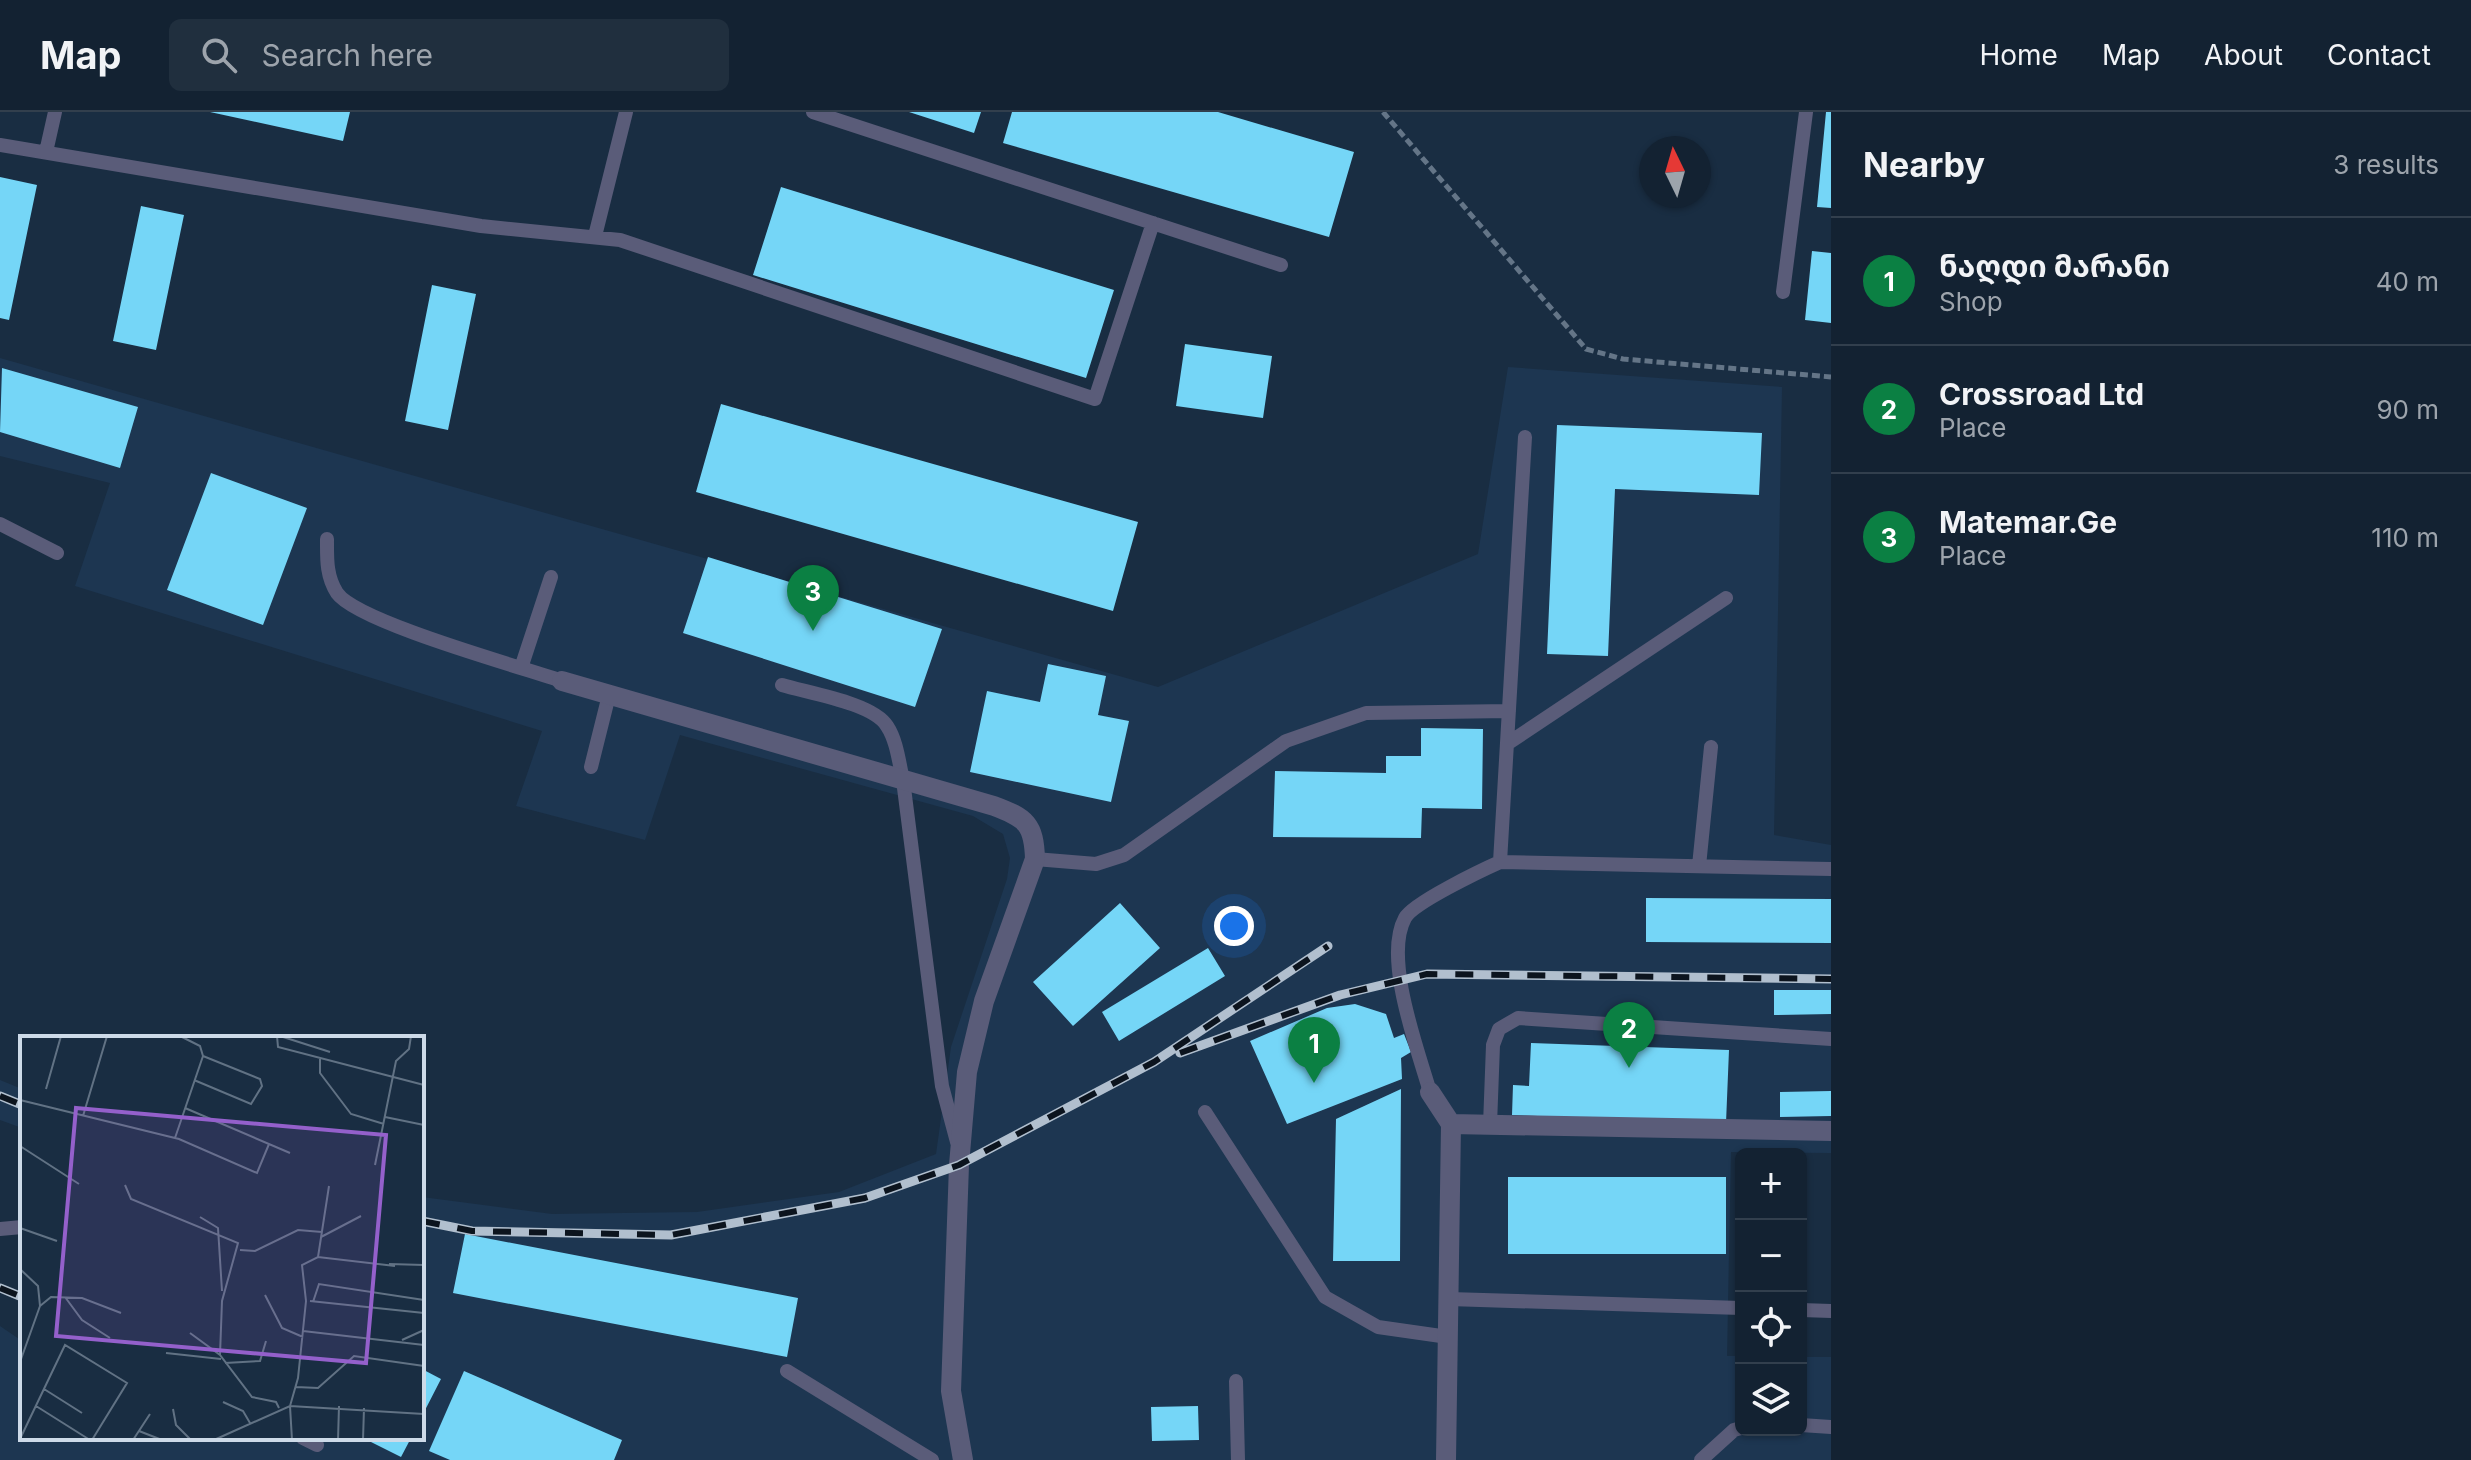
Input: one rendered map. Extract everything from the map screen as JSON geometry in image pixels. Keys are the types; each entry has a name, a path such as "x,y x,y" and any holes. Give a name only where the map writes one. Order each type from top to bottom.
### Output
{"street":[{"path":"562,681 1022,817 1034,837 1035,859 984,1001 967,1072 960,1154 951,1391 963,1460"},
{"path":"1430,1092 1451,1124 1446,1460"},
{"path":"1451,1124 1831,1131"}],"lane":[{"path":"46,152 55,112"},
{"path":"595,236 626,112"},
{"path":"813,112 1281,265"},
{"path":"1783,292 1806,112"},
{"path":"0,145 481,226 595,236 634,245 1095,399 1153,223"},
{"path":"1500,862 1525,437"},
{"path":"0,524 57,553"},
{"path":"327,539 328,573 339,595 370,616 562,681"},
{"path":"521,668 551,577"},
{"path":"1507,744 1726,598"},
{"path":"782,685 870,711 886,724 903,780 942,1086 960,1154"},
{"path":"591,767 609,695"},
{"path":"1035,859 1096,864 1124,855 1286,741 1366,713 1509,711"},
{"path":"1699,866 1711,747"},
{"path":"1430,1092 1400,980 1400,933 1406,915 1472,874 1500,862 1831,869"},
{"path":"1490,1125 1493,1045 1499,1029 1518,1018 1831,1039"},
{"path":"1205,1112 1325,1297 1378,1327 1448,1337"},
{"path":"0,1229 20,1227"},
{"path":"1449,1299 1735,1308"},
{"path":"1807,1310 1831,1311"},
{"path":"787,1371 932,1460"},
{"path":"1236,1381 1238,1460"},
{"path":"1807,1425 1831,1427"},
{"path":"1701,1460 1735,1430"}],"path":[{"path":"1383,112 1586,349 1623,359 1831,377"}],"shaded area":[{"path":"0,358 1158,687 1478,554 1508,367 1782,387 1774,835 1831,845 1831,1153 1807,1153 1807,1148 1735,1148 1735,1152 1731,1152 1727,1356 1735,1356 1735,1436 1807,1436 1807,1357 1831,1357 1831,1460 0,1460 0,1326 20,1340 20,1440 424,1440 424,1197 552,1214 697,1212 839,1192 936,1154 951,1047 1007,879 1010,858 1003,834 973,816 680,735 645,840 516,806 542,731 75,586 110,483 0,456"},
{"path":"0,1080 20,1088 20,1127 0,1120"}],"building":[{"path":"210,112 350,112 343,141"},
{"path":"909,112 981,112 974,133"},
{"path":"1012,112 1218,112 1354,152 1329,237 1003,143"},
{"path":"1826,112 1831,112 1831,208 1817,207"},
{"path":"0,177 37,185 9,320 0,318"},
{"path":"781,187 1114,290 1086,378 753,275"},
{"path":"141,206 184,215 156,350 113,341"},
{"path":"1812,251 1831,253 1831,323 1805,320"},
{"path":"432,285 476,294 448,430 405,421"},
{"path":"1185,344 1272,356 1263,418 1176,406"},
{"path":"2,368 138,407 120,468 0,432"},
{"path":"721,404 1138,522 1113,611 696,492"},
{"path":"1557,425 1762,433 1759,495 1615,489 1608,656 1547,654"},
{"path":"211,473 307,508 263,625 167,590"},
{"path":"708,557 942,629 915,707 683,633"},
{"path":"1048,664 1106,676 1098,715 1129,721 1111,802 970,772 987,691 1040,702"},
{"path":"1421,728 1483,729 1482,809 1422,808 1421,838 1273,837 1275,771 1386,773 1386,756 1421,756"},
{"path":"1646,898 1831,899 1831,943 1646,942"},
{"path":"1120,903 1160,948 1073,1026 1033,982"},
{"path":"1208,948 1225,976 1119,1041 1102,1012"},
{"path":"1774,990 1831,990 1831,1014 1774,1015"},
{"path":"1355,1004 1386,1014 1394,1038 1404,1034 1411,1052 1401,1058 1402,1079 1287,1124 1250,1041 1327,1008"},
{"path":"1531,1043 1729,1050 1726,1123 1512,1115 1513,1085 1529,1086"},
{"path":"1401,1089 1400,1261 1333,1261 1336,1119"},
{"path":"1831,1091 1831,1116 1780,1117 1780,1092"},
{"path":"1508,1177 1726,1177 1726,1254 1508,1254"},
{"path":"465,1234 798,1298 787,1357 453,1293"},
{"path":"424,1370 441,1379 424,1412"},
{"path":"464,1371 622,1440 614,1460 450,1460 429,1451"},
{"path":"1198,1406 1199,1440 1152,1441 1151,1407"},
{"path":"367,1440 410,1440 401,1457"}],"railway":[{"path":"424,1221 472,1231 671,1235 865,1198 959,1165 1154,1062 1328,946"},
{"path":"1180,1053 1340,995 1427,974 1831,979"},
{"path":"0,1096 20,1104"},
{"path":"0,1288 20,1296"}],"place":[{"name":"Matemar.Ge","path":"813,631"},
{"name":"Crossroad Ltd","path":"1629,1068"},
{"name":"ნაღდი მარანი","path":"1314,1083"}]}
